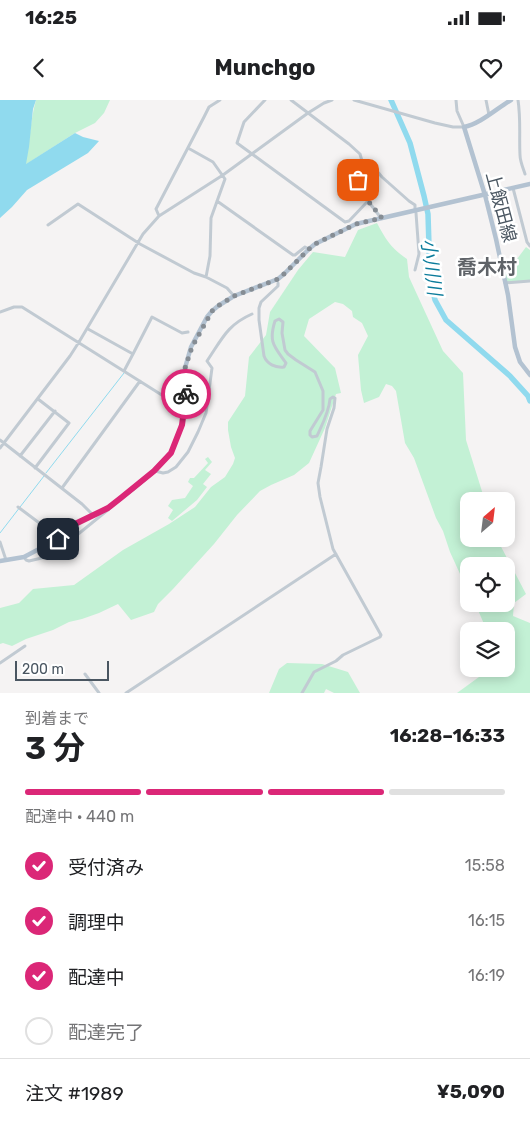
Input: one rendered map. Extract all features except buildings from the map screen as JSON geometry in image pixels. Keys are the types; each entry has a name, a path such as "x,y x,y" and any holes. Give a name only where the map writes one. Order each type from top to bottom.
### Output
{"main road":[{"path":"464,127 475,124 511,100"},
{"name":"上飯田線","path":"464,127 485,195 496,239 515,347 520,362 530,376"},
{"path":"0,561 24,557 58,539 75,524 111,506 154,471 171,453 182,425 186,397 185,368 192,347 212,311 218,306 234,296 278,279 309,249 322,240 356,224 530,184"}],"street":[{"path":"159,216 156,209 209,107 220,100"},
{"path":"265,100 244,122 238,143 345,222 349,221 368,201"},
{"path":"291,100 350,144 360,154 362,161 358,180 368,201 382,218"},
{"path":"0,448 80,342 143,234 159,216 223,175 308,113 332,100"},
{"path":"354,100 447,126 464,127 457,111 456,100"},
{"path":"486,100 489,114"},
{"path":"518,100 520,157 525,174"},
{"path":"188,148 213,162 224,179 211,218 210,256 206,277"},
{"path":"362,161 376,170 408,201 415,205 419,254 415,270"},
{"path":"513,188 527,242 530,246"},
{"path":"217,201 293,255 305,247 309,249"},
{"path":"48,225 78,204 138,243 194,273 227,288 234,296"},
{"path":"505,283 530,281"},
{"path":"278,283 278,286 261,302 258,311 262,348 268,363 281,367 284,366 286,363 276,350 272,340 274,327 279,319 283,322 282,333 285,350 296,360 315,372 323,391 323,410 310,431 312,437 317,436 330,399 335,398 334,408 326,429 318,483 320,496 336,554 381,635 314,672 302,693"},
{"path":"0,312 14,307 22,307 184,409"},
{"path":"154,471 168,472 181,462 188,452 206,413 212,368 207,361 223,336 232,326 252,314"},
{"path":"124,371 152,317 182,333 188,332"},
{"path":"88,329 133,354"},
{"path":"62,488 140,381"},
{"path":"35,468 69,423 38,399"},
{"path":"20,456 55,411"},
{"path":"0,440 82,504 93,515"},
{"path":"24,557 29,561 50,556 98,519 111,506"},
{"path":"19,508 58,539"},
{"path":"0,542 6,560"},
{"path":"126,693 336,554"},
{"path":"0,663 25,646"},
{"path":"85,674 99,693"}],"green space":[{"path":"36,100 110,100 104,113 95,123 75,133 25,165"},
{"path":"377,223 389,243 407,259 409,277 443,351 463,373 466,440 482,492 460,492 460,548 502,548 506,557 460,557 460,574 436,518 414,458 405,443 396,391 392,386 386,384 379,397 364,403 358,355 368,336 362,323 353,317 352,311 343,304 335,302 309,319 304,336 335,368 341,393 336,394 325,428 309,463 294,475 260,491 158,604 154,612 131,620 118,604 12,646 0,644 0,608 19,603 33,589 74,585 123,550 195,507 211,487 225,477 235,458 231,447 228,422 245,396 249,357 266,335 270,312 298,270 313,252 345,257 358,230"},
{"path":"526,247 530,250 530,281 505,283 504,271 511,267"},
{"path":"208,457 212,462 205,470 211,474 203,484 207,487 197,500 172,521 168,518 173,510 168,506 172,500 185,498 193,486 188,482 190,478 194,478 208,463 205,459"},
{"path":"515,573 526,594 515,602"},
{"path":"479,612 513,612 513,616 530,623 530,693 457,693 479,677 515,677 515,622 483,622"},
{"path":"287,663 322,664 348,672 360,693 334,693 326,689 324,693 269,693 279,669"}],"water":[{"path":"0,100 36,100 33,109 26,164 75,133 99,141 88,153 27,190 0,218"}],"waterway":[{"name":"小川川","path":"391,100 410,143 428,214 430,278 435,300 446,320 510,376 528,396 530,401"},
{"path":"46,473 124,373"},
{"path":"0,533 44,476"}],"way so far":[{"path":"186,394 185,368 192,347 212,311 234,296 278,279 315,244 356,224 382,218 368,201 358,180"}],"district":[{"name":"喬木村","path":"487,267"}],"route":[{"path":"58,539 75,524 108,508 154,471 171,453 182,425 186,394"}]}
